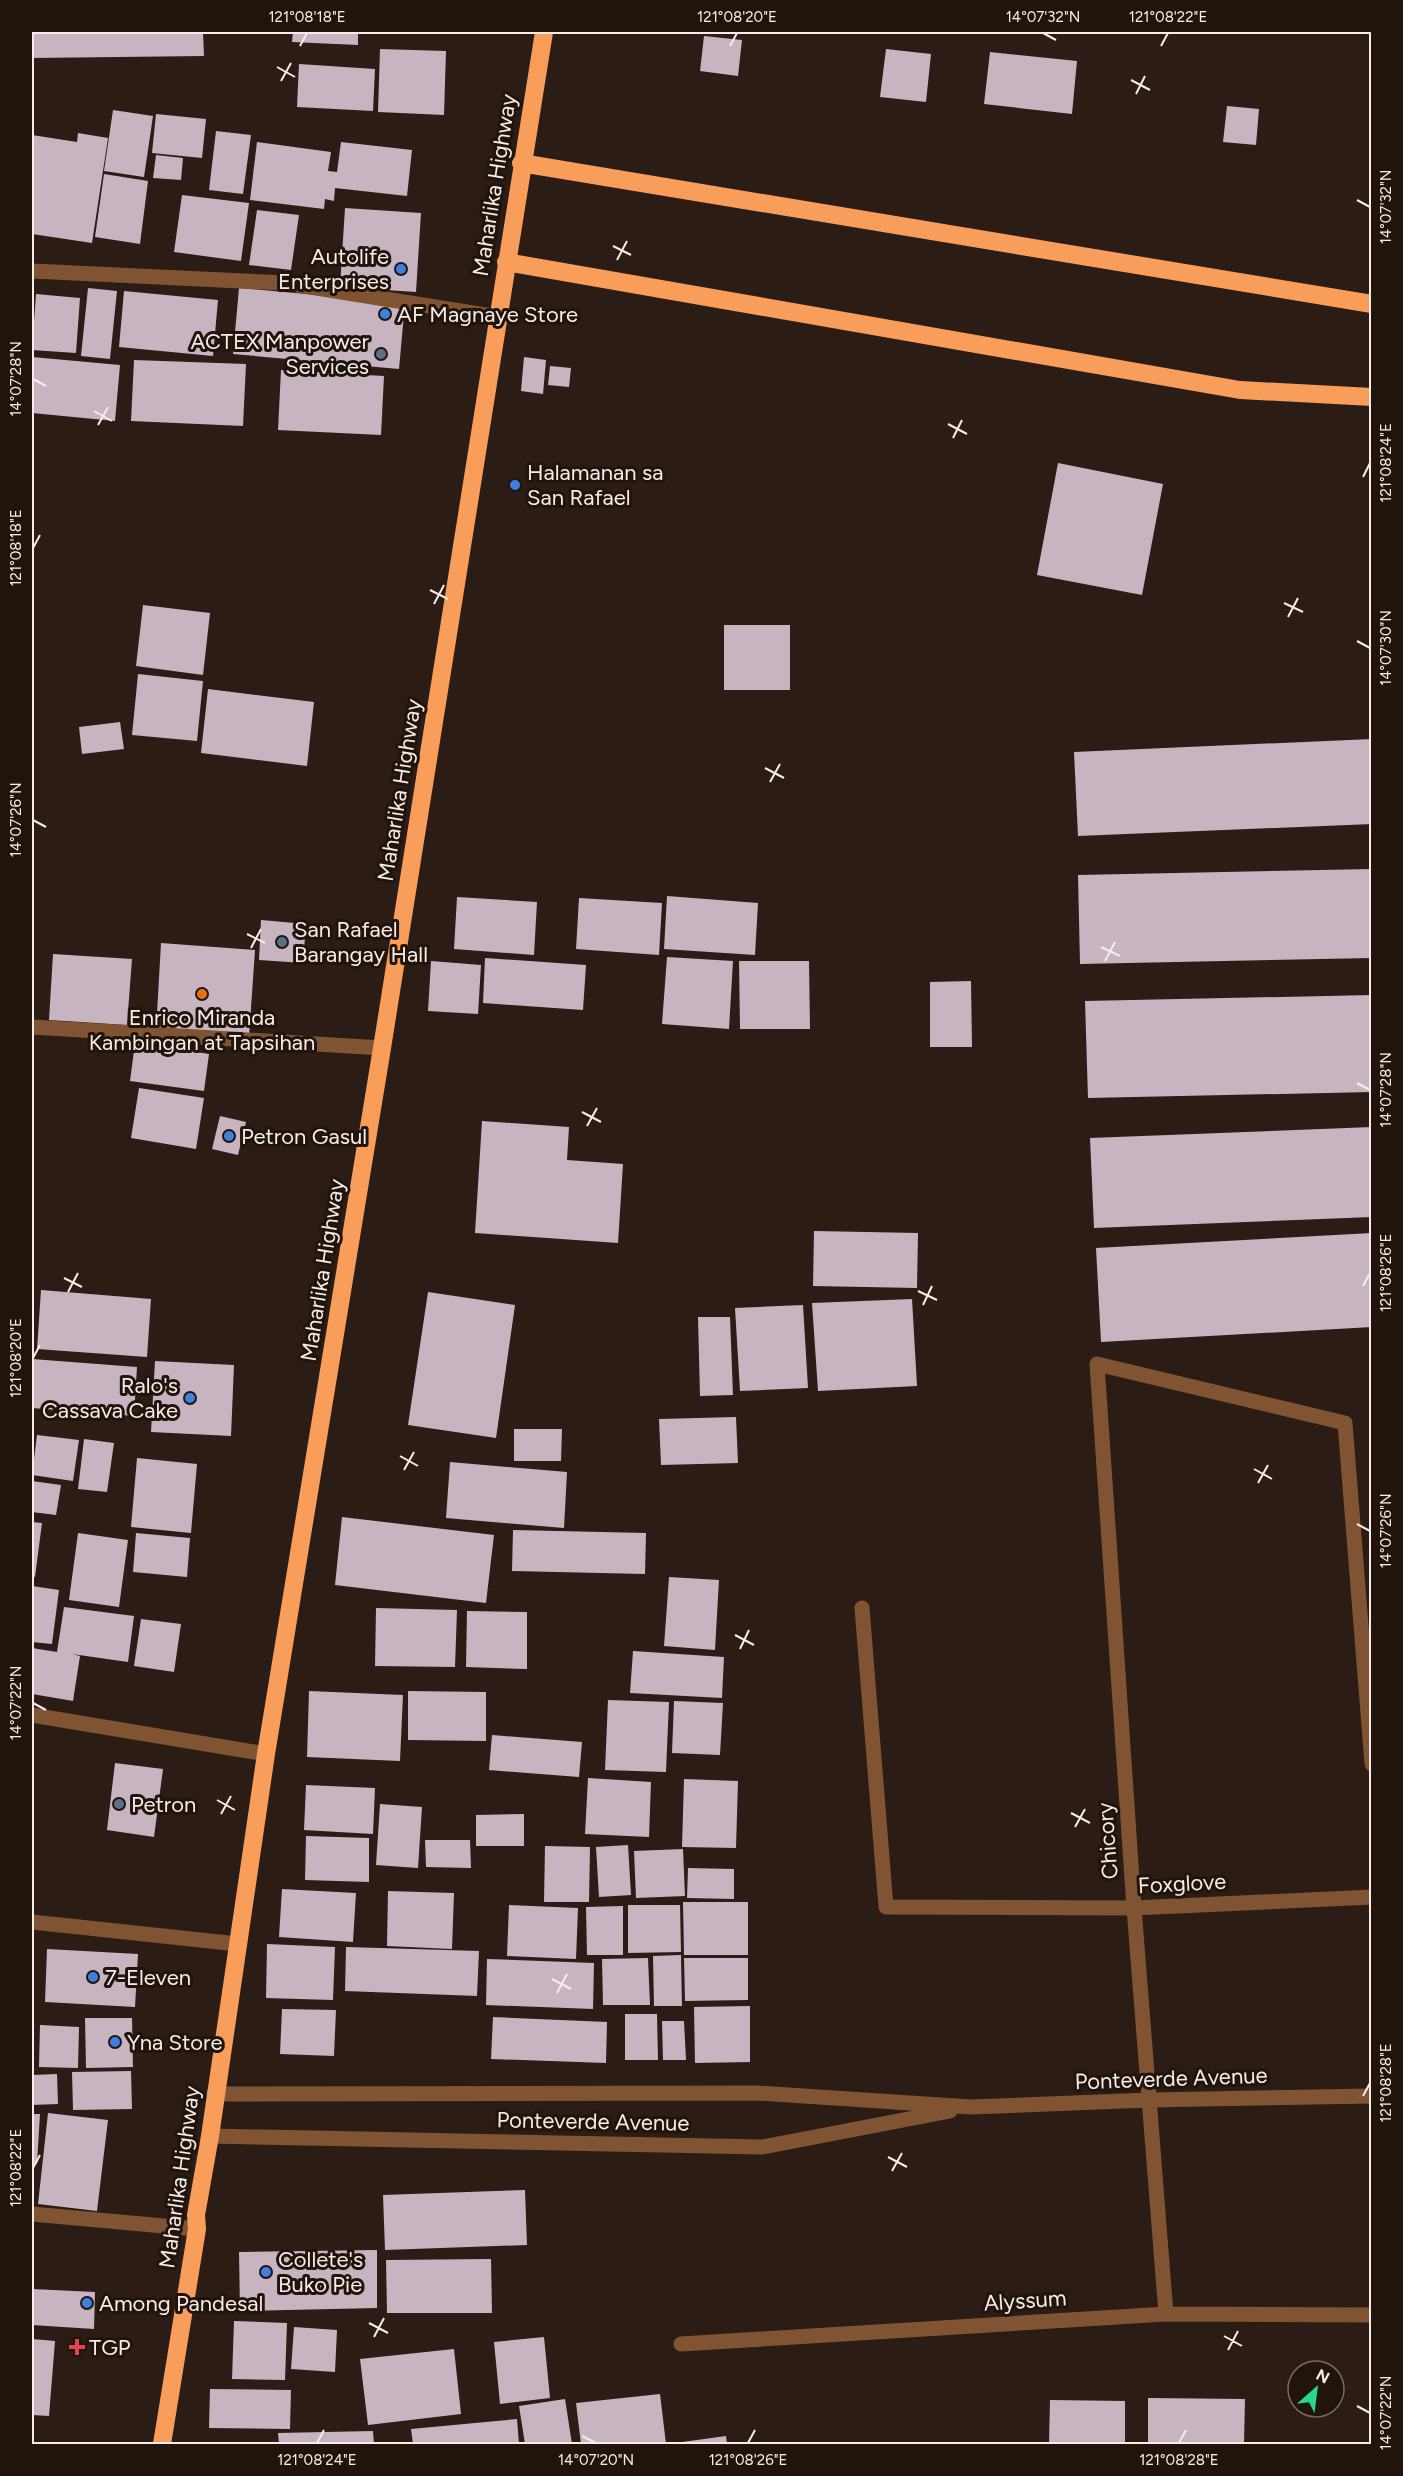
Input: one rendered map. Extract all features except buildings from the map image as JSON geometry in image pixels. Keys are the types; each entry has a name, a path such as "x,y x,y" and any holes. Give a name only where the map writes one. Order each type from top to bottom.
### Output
{"highway":[{"name":"Maharlika Highway","path":"162,2445 197,2229 196,2215 210,2136 214,2094 266,1754 382,1048 521,163 544,32"},
{"path":"521,163 1371,304"},
{"path":"506,262 1240,390 1371,397"}],"street":[{"path":"32,271 285,284 498,317"},
{"path":"32,1027 382,1048"},
{"name":"Chicory","path":"1166,2314 1134,1908 1097,1364 1345,1423 1371,1764"},
{"name":"Foxglove","path":"862,1608 886,1907 1134,1908 1371,1897"},
{"path":"32,1715 266,1754"},
{"path":"32,1922 238,1944"},
{"name":"Ponteverde Avenue","path":"214,2094 757,2093 971,2107 1149,2100 1371,2096"},
{"name":"Ponteverde Avenue","path":"210,2136 762,2147 971,2107"},
{"path":"32,2214 197,2229"},
{"name":"Alyssum","path":"681,2344 1166,2314 1371,2315"}],"place":[{"name":"Autolife Enterprises","path":"401,269"},
{"name":"AF Magnaye Store","path":"385,314"},
{"name":"ACTEX Manpower Services","path":"381,354"},
{"name":"Halamanan sa San Rafael","path":"515,485"},
{"name":"San Rafael Barangay Hall","path":"282,942"},
{"name":"Enrico Miranda Kambingan at Tapsihan","path":"202,994"},
{"name":"Petron Gasul","path":"229,1136"},
{"name":"Ralo's Cassava Cake","path":"190,1398"},
{"name":"Petron","path":"119,1804"},
{"name":"7-Eleven","path":"93,1977"},
{"name":"Yna Store","path":"115,2042"},
{"name":"Collete's Buko Pie","path":"266,2272"},
{"name":"Among Pandesal","path":"87,2303"},
{"name":"TGP","path":"77,2347"}]}
